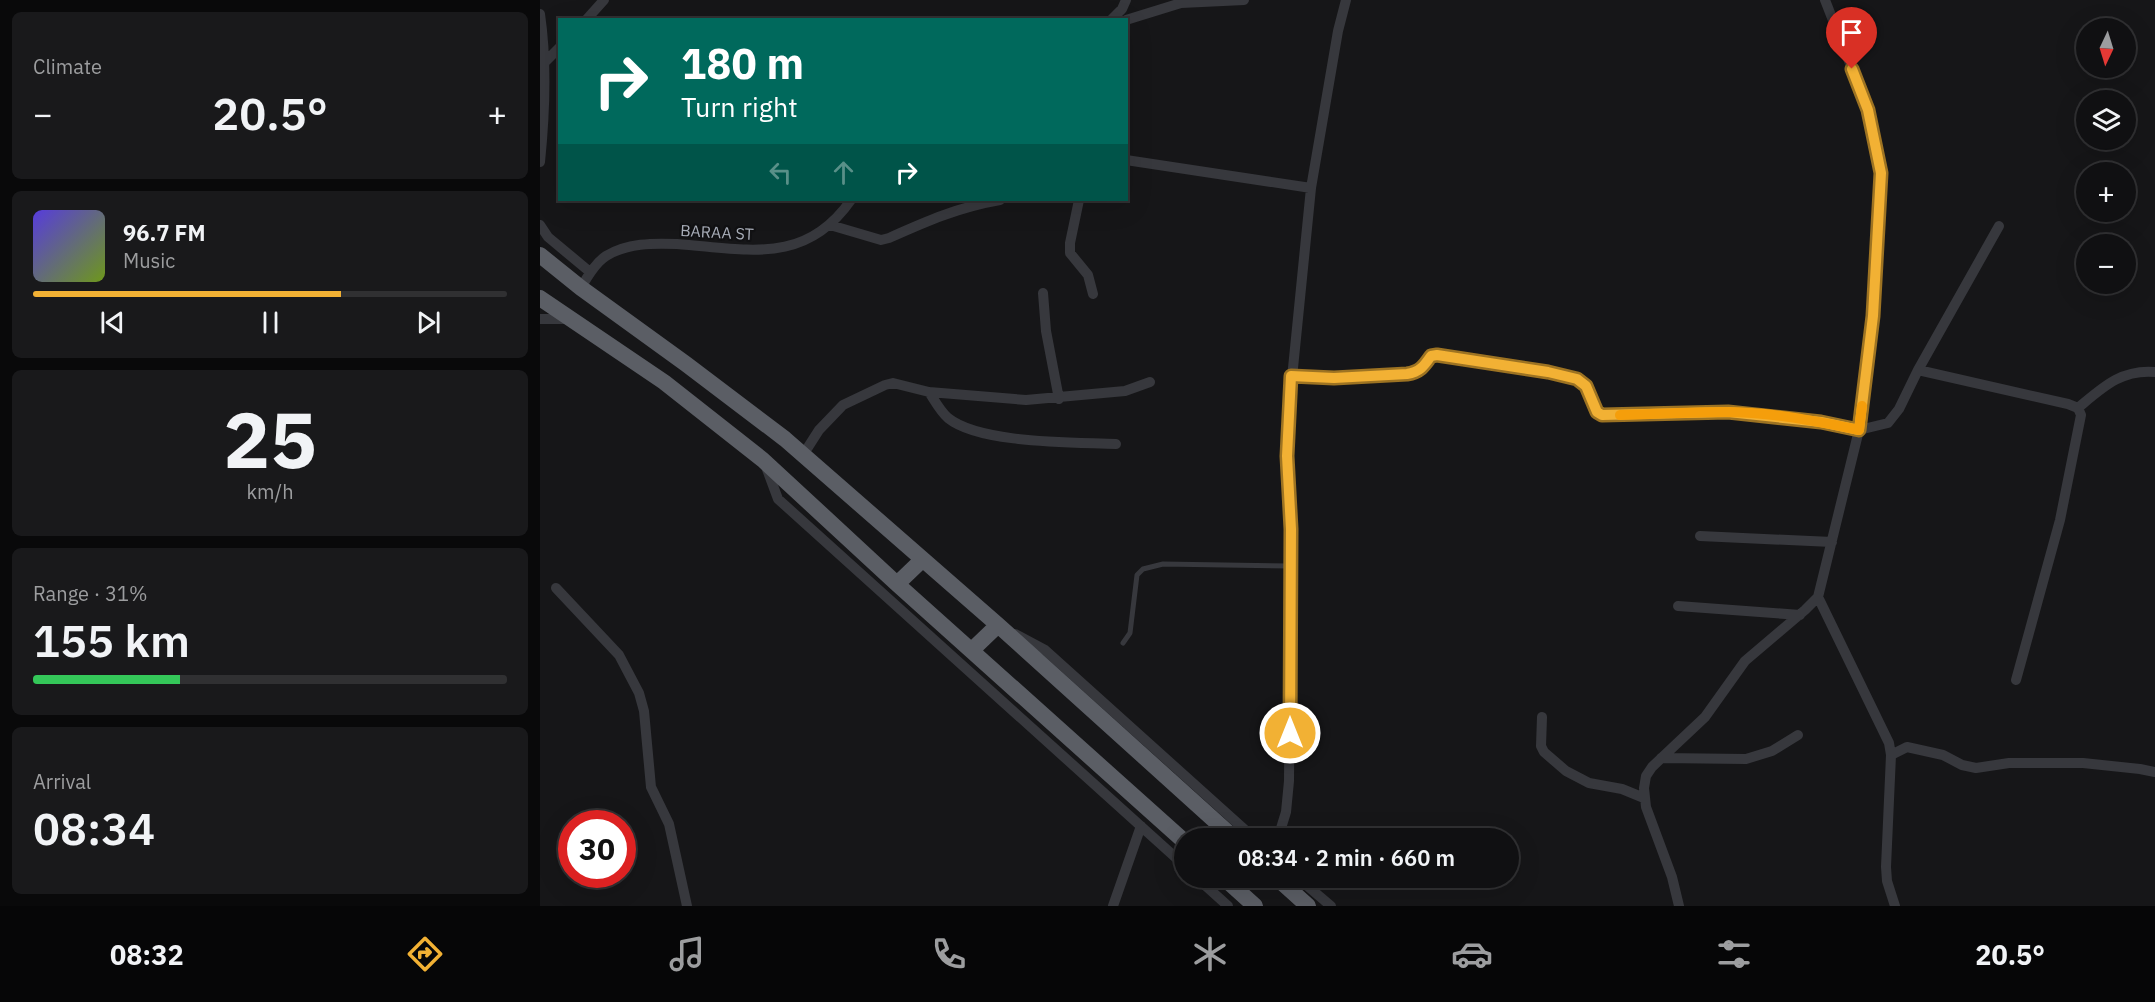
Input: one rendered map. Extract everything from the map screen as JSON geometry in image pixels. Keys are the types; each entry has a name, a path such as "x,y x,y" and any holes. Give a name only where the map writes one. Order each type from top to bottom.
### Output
{"highway":[{"path":"540,255 803,455 998,625 1223,828"},
{"path":"540,298 664,382 763,460 897,584 1174,832"},
{"path":"897,584 922,560"},
{"path":"972,650 998,625"},
{"path":"1235,888 1255,906"},
{"path":"1288,888 1308,906"}],"street":[{"path":"588,18 604,0"},
{"path":"1113,18 1122,9 1126,0"},
{"path":"1128,19 1181,3 1244,0"},
{"path":"1281,828 1286,812 1289,781 1291,529 1287,456 1291,376 1311,188 1338,31 1346,0"},
{"path":"1679,906 1672,877 1644,798 1646,776 1661,758 1705,717 1745,662 1818,597 1859,430 1873,316 1881,173 1868,110 1825,0"},
{"path":"540,14 544,63 543,138 540,162"},
{"path":"544,63 558,49"},
{"path":"1128,160 1311,188"},
{"name":"BARAA ST","path":"581,288 590,272 604,257 617,250 634,246 659,243 753,250 790,247 830,225 850,201"},
{"path":"830,225 881,240 941,214 994,201"},
{"path":"1079,201 1070,253 1088,275 1093,294"},
{"path":"540,225 548,237 590,272"},
{"path":"1291,376 1334,378 1415,373 1423,368 1431,356 1437,355 1548,372 1577,379 1586,386 1597,412 1602,415 1739,413 1821,422 1859,430 1881,425 1893,418 1999,226"},
{"path":"1043,293 1046,331 1059,399"},
{"path":"540,319 571,319"},
{"path":"1918,370 2078,408"},
{"path":"2078,408 2111,381 2130,374 2155,372"},
{"path":"803,455 819,430 843,405 885,385 893,384 929,392 1026,400 1059,399 1125,391 1150,382"},
{"path":"929,392 950,420 982,432 1039,441 1116,444"},
{"path":"2016,680 2060,520 2081,423 2078,408"},
{"path":"763,460 778,499 1174,856"},
{"path":"1700,536 1832,542"},
{"path":"556,588 619,655 639,693 644,711 650,782 669,824 687,906"},
{"path":"1818,597 1882,728 1891,755 1886,867 1887,881 1895,906"},
{"path":"1678,606 1800,615"},
{"path":"998,625 1045,650 1243,828"},
{"path":"1542,717 1541,746 1544,752 1566,771 1589,783 1622,789 1644,798"},
{"path":"1661,758 1746,759 1772,751 1798,735"},
{"path":"1891,755 1907,747 1943,755 1962,765 1976,768 2009,763 2083,763 2140,768 2155,772"},
{"path":"1113,906 1141,826"},
{"path":"1208,888 1228,906"},
{"path":"1310,888 1331,906"}],"lane":[{"path":"1123,643 1130,633 1137,575 1143,569 1163,564 1291,566"}],"slow traffic":[{"path":"1620,415 1728,412 1760,414 1821,422 1859,430 1862,406"}],"route":[{"path":"1290,733 1291,529 1287,456 1291,376 1334,378 1415,373 1423,368 1431,356 1437,355 1548,372 1577,379 1586,386 1597,412 1602,415 1728,412 1821,422 1859,430 1873,316 1881,173 1875,135 1852,69"}]}
